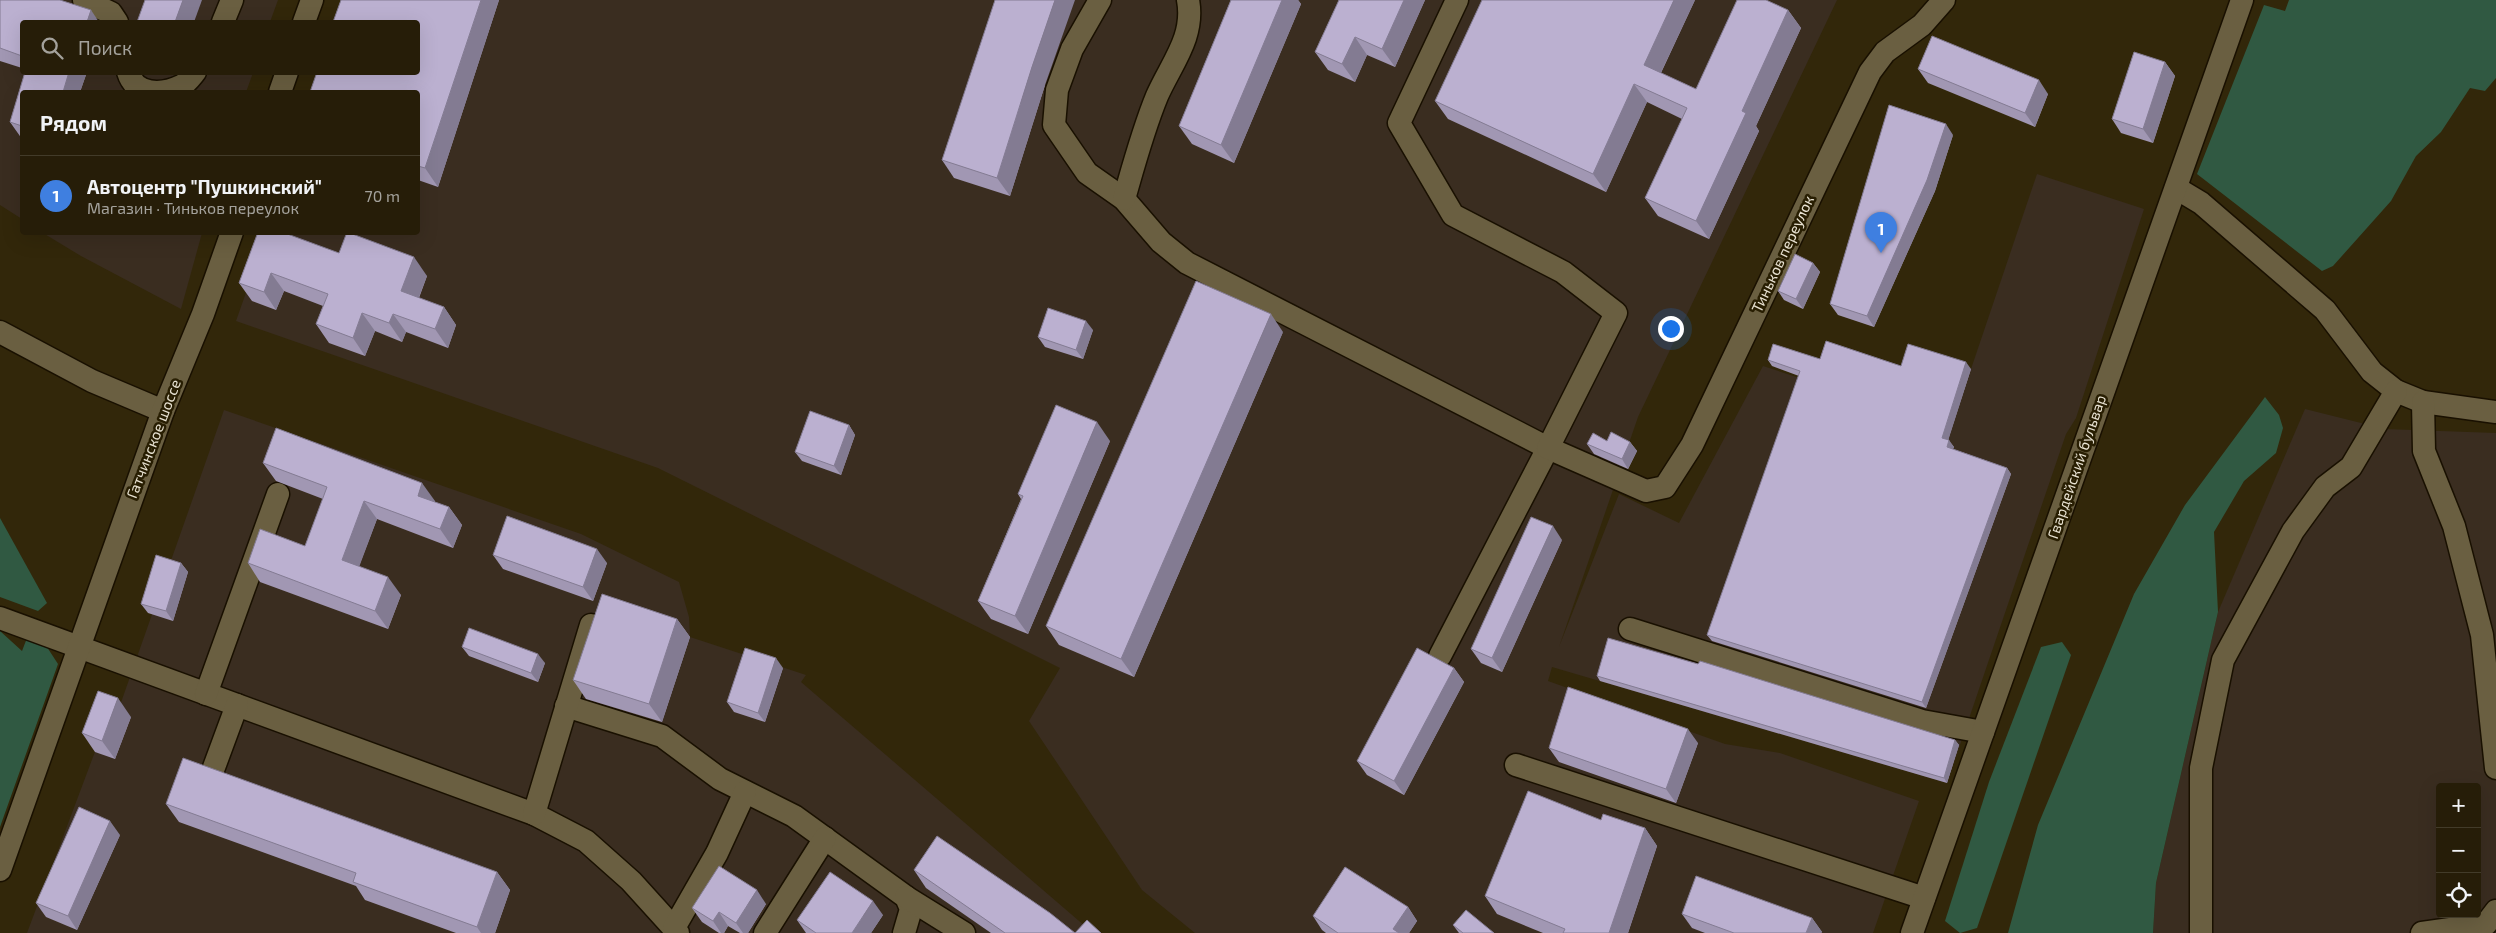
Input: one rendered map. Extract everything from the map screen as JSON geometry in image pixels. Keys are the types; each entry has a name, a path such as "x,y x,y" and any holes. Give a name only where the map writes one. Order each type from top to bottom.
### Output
{"street":[{"path":"84,0 111,13 116,20"},
{"path":"225,20 232,0"},
{"path":"305,20 312,0"},
{"name":"Тиньков переулок","path":"1100,0 1072,49 1057,90 1054,125 1087,173 1124,199 1161,242 1188,263 1548,448 1646,491 1664,488 1692,445 1870,72 1884,52 1922,24 1944,0"},
{"path":"1124,199 1137,151 1158,95 1179,55 1191,15 1188,0"},
{"path":"1440,656 1616,313 1564,272 1453,215 1399,123 1458,0"},
{"name":"Гвардейский бульвар","path":"1912,933 2242,0"},
{"path":"129,75 130,79 143,90"},
{"path":"168,90 182,86 192,75"},
{"path":"281,90 286,75"},
{"path":"2176,188 2201,203 2325,310 2372,372 2396,391 2423,402 2496,412"},
{"name":"Гатчинское шоссе","path":"0,870 163,411 203,314 231,235"},
{"path":"0,332 92,381 163,411"},
{"path":"2201,933 2201,768 2222,660 2292,531 2325,487 2351,467 2396,391"},
{"path":"2423,402 2424,451 2454,526 2482,635 2496,768"},
{"path":"206,694 278,494"},
{"path":"0,618 534,814 586,841 631,881 676,931 717,853 746,792"},
{"path":"534,814 590,625"},
{"path":"1630,629 1922,721 1983,732"},
{"path":"213,770 237,705"},
{"path":"566,706 662,736 720,779 794,816 906,897 964,933"},
{"path":"1516,765 1924,898"},
{"path":"766,933 825,838"},
{"path":"904,933 911,909 906,897"},
{"path":"2422,933 2486,924 2496,911"}],"shaded area":[{"path":"0,0 278,0 271,20 20,20 20,75 252,75 247,90 20,90 20,218 0,205"},
{"path":"349,0 1837,0 1638,417 1559,647 1619,494 1679,523 1763,366 1894,409 1971,369 2037,174 2144,209 2076,418 2066,434 1947,783 1552,667 1548,681 1725,744 1780,753 1919,801 1873,933 1195,933 1142,890 1029,721 1060,668 658,468 236,321 266,235 420,235 420,90 418,90 418,75 420,75 420,20 412,20"},
{"path":"46,235 201,235 181,309 81,256"},
{"path":"2305,409 2385,429 2496,433 2496,933 2153,933 2156,883 2218,612"},
{"path":"224,410 581,534 679,582 689,617 690,637 806,675 801,682 1093,933 27,933 111,709 118,711"}],"green space":[{"path":"2289,0 2496,0 2496,78 2485,91 2470,88 2441,132 2416,156 2391,201 2333,266 2322,271 2197,174 2264,5 2285,11"},
{"path":"2265,397 2279,415 2283,428 2276,453 2244,481 2214,532 2218,612 2156,883 2153,933 2008,933 2038,825 2134,594 2185,505"},
{"path":"0,518 47,603 38,611 0,597"},
{"path":"0,631 22,651 27,638 45,644 58,664 0,827"},
{"path":"2062,642 2071,655 1977,928 1960,933 1945,921 1989,782 2041,647"}],"building":[{"path":"0,0 60,0 91,10 88,20 20,20 20,55 0,48"},
{"path":"145,0 183,0 176,20 138,20"},
{"path":"341,0 481,0 425,168 420,167 420,90 311,90 316,75 420,75 420,20 334,20"},
{"path":"995,0 1055,0 997,178 942,160"},
{"path":"1231,0 1282,0 1221,145 1179,126"},
{"path":"1339,0 1404,0 1382,49 1355,37 1342,64 1315,52"},
{"path":"1482,0 1674,0 1644,65 1696,89 1737,0 1766,0 1788,10 1742,111 1746,113 1696,221 1645,198 1687,108 1634,84 1593,174 1435,101"},
{"path":"1932,36 2039,80 2025,113 1918,69"},
{"path":"2134,52 2165,62 2143,129 2112,119"},
{"path":"24,75 68,75 64,90 20,90 20,125 10,122"},
{"path":"1889,105 1946,124 1927,180 1867,316 1830,304"},
{"path":"257,235 290,235 339,253 346,235 355,235 414,257 401,291 444,307 435,329 393,314 389,323 362,313 353,338 316,324 328,294 271,273 264,292 239,283"},
{"path":"1795,254 1813,263 1796,299 1778,291"},
{"path":"1196,281 1271,314 1121,659 1046,626"},
{"path":"1048,308 1086,321 1076,350 1038,337"},
{"path":"1826,341 1901,366 1908,344 1966,362 1942,438 1949,440 1947,447 2007,468 1922,702 1707,635 1800,371 1768,360 1773,344 1820,359"},
{"path":"1056,405 1097,422 1015,616 978,601 1023,496 1018,494"},
{"path":"810,411 849,425 834,466 795,452"},
{"path":"276,428 422,483 418,496 449,507 440,529 364,501 342,560 388,577 375,611 248,563 260,529 305,546 327,487 263,463"},
{"path":"1611,432 1630,442 1622,459 1587,444 1593,433 1607,441"},
{"path":"507,516 597,549 583,587 493,555"},
{"path":"1531,517 1553,526 1492,658 1471,649"},
{"path":"156,555 181,563 166,611 141,604"},
{"path":"602,594 677,619 649,704 573,680"},
{"path":"469,628 538,654 531,673 462,647"},
{"path":"1608,638 1698,664 1700,661 1955,740 1944,778 1597,676"},
{"path":"745,648 776,658 758,713 727,702"},
{"path":"1417,648 1454,668 1394,781 1357,761"},
{"path":"1568,687 1688,729 1666,789 1549,748"},
{"path":"98,691 118,698 102,741 82,733"},
{"path":"183,758 497,872 477,927 353,882 356,873 166,804"},
{"path":"1528,791 1601,820 1603,814 1645,828 1609,933 1563,933 1565,929 1485,896"},
{"path":"79,807 110,821 68,916 36,903"},
{"path":"937,836 1050,913 1075,933 1005,933 914,870"},
{"path":"719,866 757,890 736,923 719,912 713,921 692,908"},
{"path":"1345,867 1408,907 1393,929 1399,933 1338,933 1313,916"},
{"path":"830,872 873,901 852,933 816,933 797,920"},
{"path":"1696,876 1812,918 1806,933 1734,933 1682,914"},
{"path":"1466,910 1494,933 1463,933 1453,925"},
{"path":"1087,920 1101,933 1075,933"}],"place":[{"name":"Автоцентр \"Пушкинский\"","path":"1881,253"}]}
